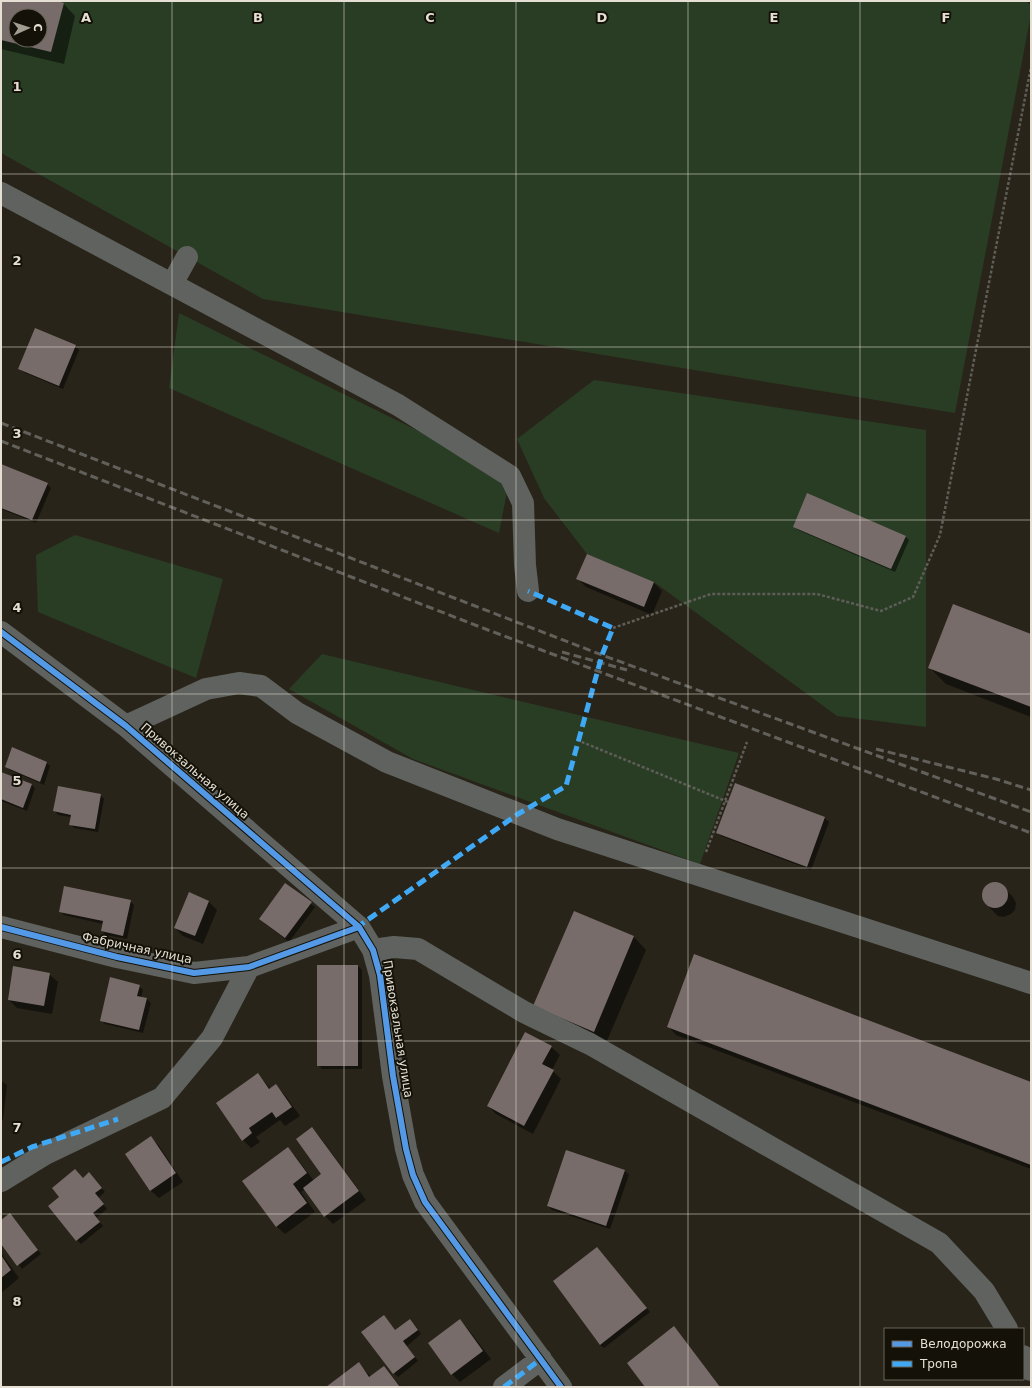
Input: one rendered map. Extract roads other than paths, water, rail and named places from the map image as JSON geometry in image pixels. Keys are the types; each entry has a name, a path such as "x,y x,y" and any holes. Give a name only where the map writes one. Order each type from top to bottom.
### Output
{"street":[{"path":"1,193 398,404 510,476 523,503 524,565 528,591"},
{"path":"172,284 187,257"},
{"name":"Привокзальная улица","path":"1,632 126,726 359,927 373,950 380,975 394,1084 406,1149 413,1175 425,1202 561,1387"},
{"path":"126,726 206,689 239,683 261,686 297,713 386,762 557,829 1031,983"},
{"name":"Фабричная улица","path":"1,927 117,957 194,973 248,967 359,927"},
{"path":"373,950 394,947 418,948 524,1012 590,1044 939,1243 984,1292 1006,1328"},
{"path":"1,1181 44,1154 162,1098 212,1038 248,967"},
{"path":"1024,1358 1031,1370"},
{"path":"504,1387 541,1359"}],"railway":[{"path":"1,423 602,655 1031,812"},
{"path":"1,441 488,630 1031,833"},
{"path":"562,652 627,670"},
{"path":"876,749 996,779 1031,790"}]}
